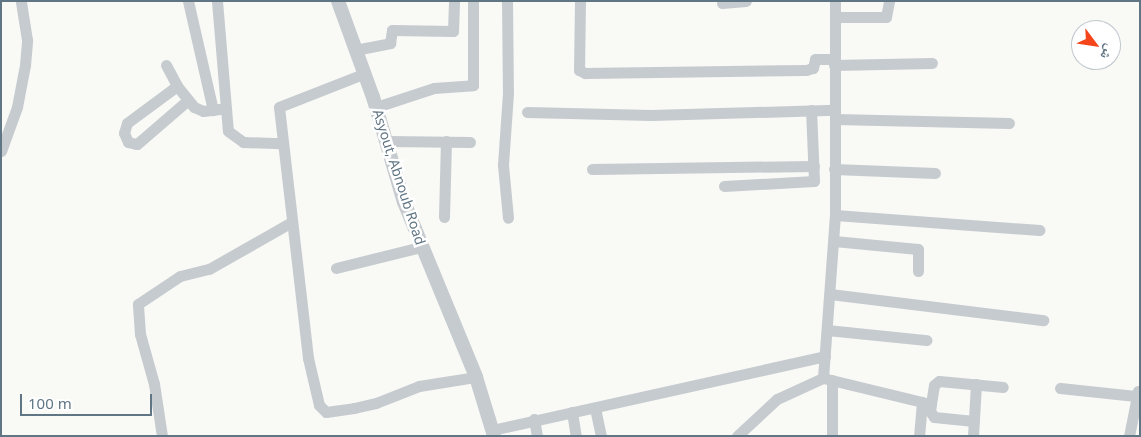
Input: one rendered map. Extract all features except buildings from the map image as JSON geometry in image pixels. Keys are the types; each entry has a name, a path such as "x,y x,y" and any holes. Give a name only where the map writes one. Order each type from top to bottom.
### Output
{"street":[{"path":"1,151 17,108 25,65 27,34 21,1"},
{"path":"188,1 219,109 228,131 234,138 259,144 281,143"},
{"path":"217,1 219,109"},
{"name":"Asyout, Abnoub Road","path":"338,1 376,107 404,202 476,377 493,433"},
{"path":"355,50 390,43 392,30 453,31 454,1"},
{"path":"376,107 426,90 473,85 473,1"},
{"path":"507,1 508,93 503,165 508,218"},
{"path":"580,1 579,70 585,73 811,70 815,59 833,62 932,63"},
{"path":"722,3 746,1"},
{"path":"832,436 825,356 835,215 833,62 835,1"},
{"path":"835,17 886,17 888,1"},
{"path":"166,65 177,86 198,110 219,109"},
{"path":"363,74 280,104 281,143 308,358 322,411 330,412 376,404 419,386 476,377"},
{"path":"177,86 127,123 124,133 128,142 136,144 188,100"},
{"path":"724,186 812,183 815,180 812,110"},
{"path":"527,112 651,115 812,110 835,114 1009,123"},
{"path":"387,141 470,142"},
{"path":"444,217 446,141"},
{"path":"592,169 814,166"},
{"path":"834,169 935,173"},
{"path":"835,215 1039,230"},
{"path":"162,436 154,384 140,334 138,304 180,276 209,269 290,223"},
{"path":"834,241 918,250 918,271"},
{"path":"336,268 421,247"},
{"path":"830,294 1043,320"},
{"path":"827,330 926,340"},
{"path":"493,433 534,419 595,408 825,356"},
{"path":"737,436 777,399 828,379 926,403 934,417 974,421"},
{"path":"919,436 926,403 937,382 1003,387"},
{"path":"973,436 976,384"},
{"path":"1060,388 1138,393 1129,436"},
{"path":"595,408 601,436"},
{"path":"572,412 576,436"},
{"path":"534,419 537,436"}]}
